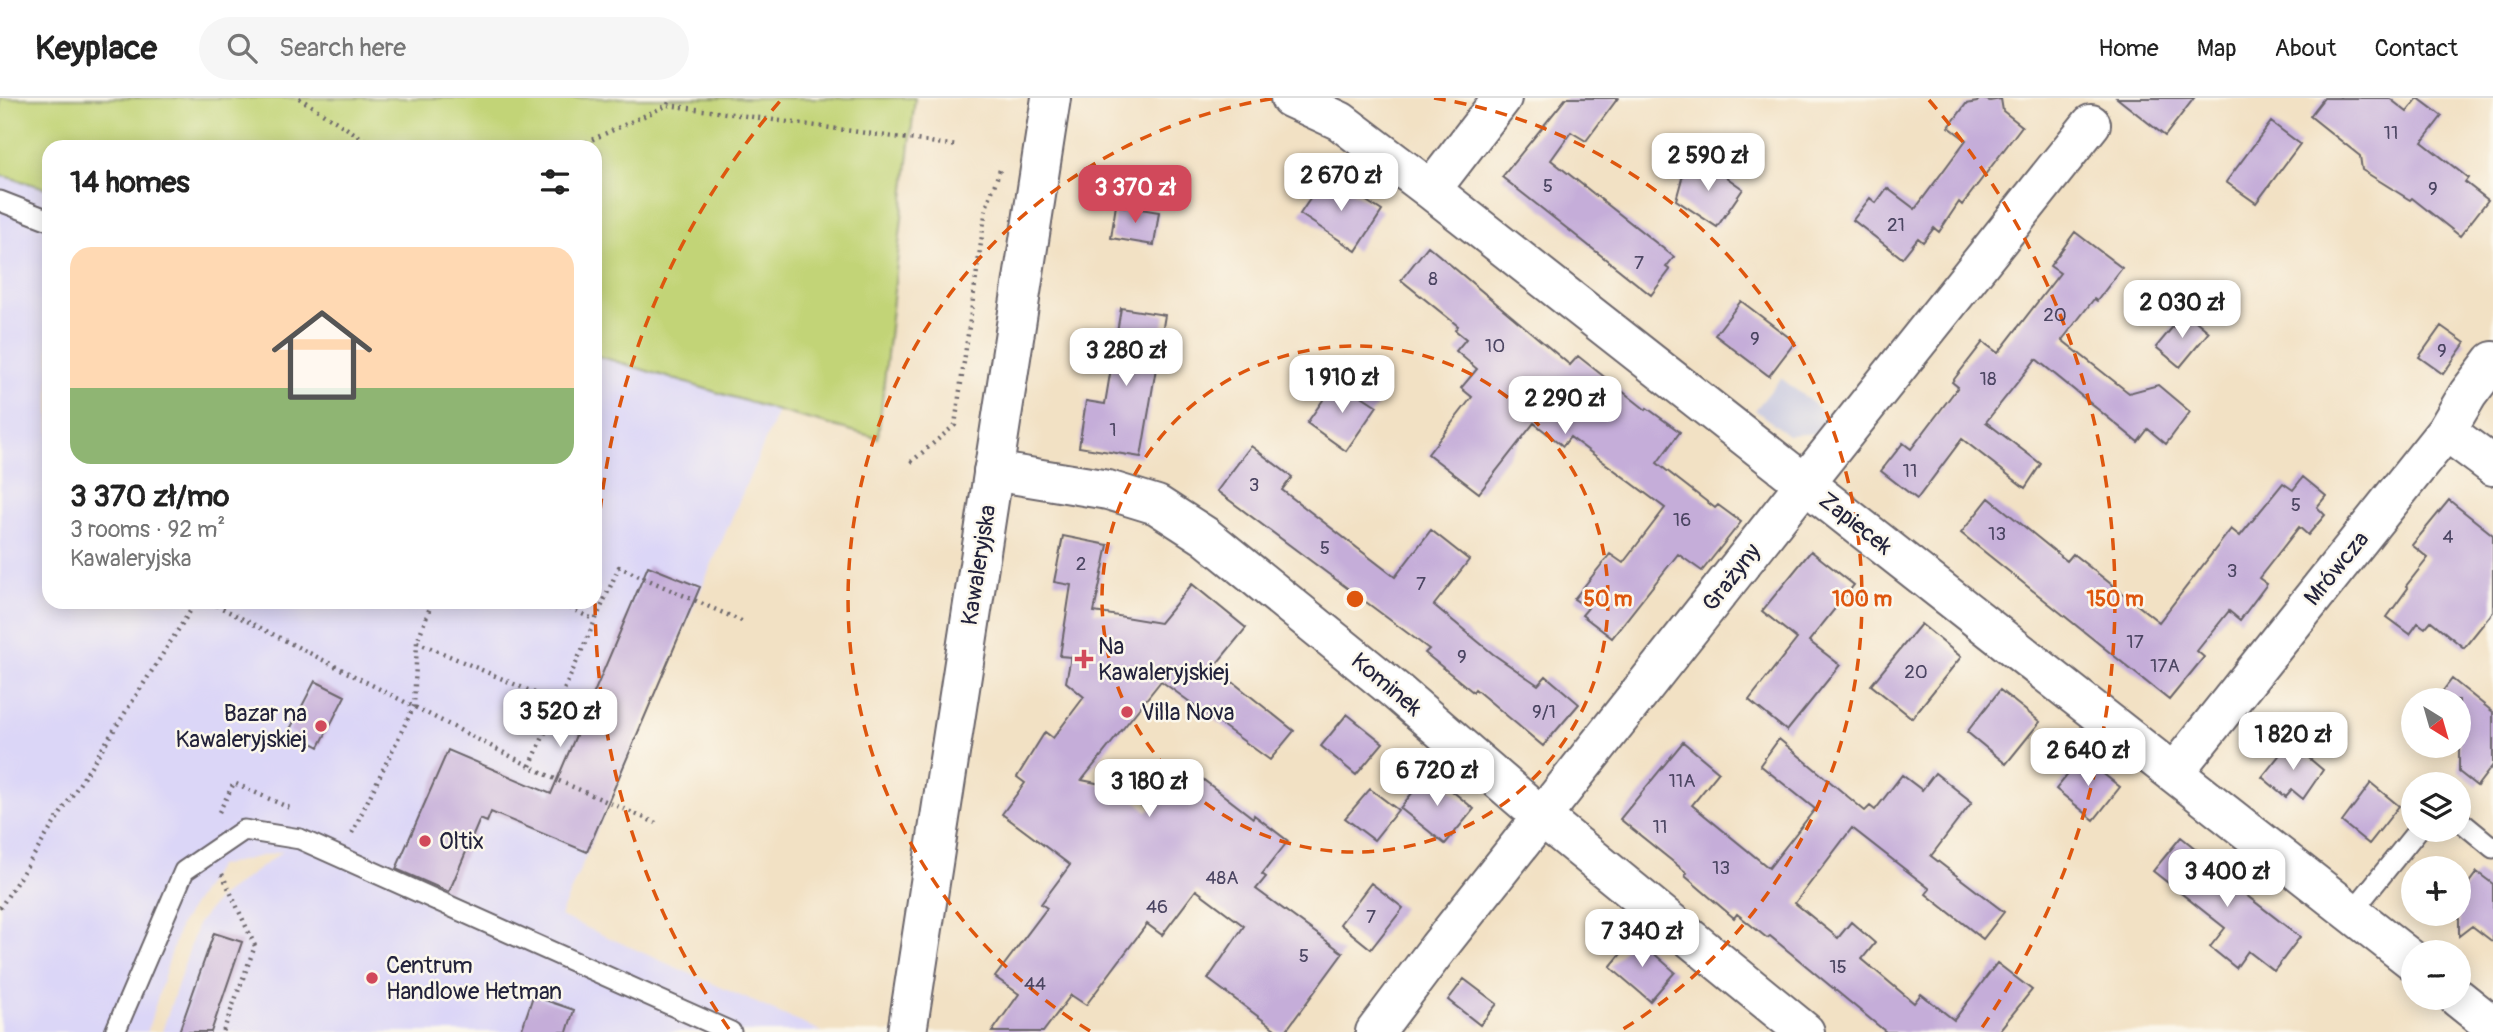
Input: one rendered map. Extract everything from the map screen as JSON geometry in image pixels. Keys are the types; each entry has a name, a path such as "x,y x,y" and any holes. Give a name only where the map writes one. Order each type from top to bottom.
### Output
{"street":[{"name":"Kawaleryjska","path":"907,1032 1051,98"},
{"name":"Zapiecek","path":"1290,98 1340,121 1431,190 2401,951"},
{"path":"1431,190 1502,98"},
{"name":"Grażyny","path":"1374,1032 2091,124"},
{"name":"Mrówcza","path":"2174,772 2446,431 2493,361"},
{"path":"2446,431 2493,466"},
{"name":"Kominek","path":"993,471 1108,490 1157,505 1205,536 1396,691 1542,817 1804,1032"},
{"path":"2471,1008 2493,1026"}],"lane":[{"path":"0,201 42,217"},
{"path":"115,1032 184,870 244,830 300,839 731,1032"},
{"path":"2471,831 2493,848"},
{"path":"2352,912 2408,842"}],"path":[{"path":"299,98 363,140"},
{"path":"668,105 670,98"},
{"path":"591,140 668,105 958,146"},
{"path":"911,462 955,425 986,208 1003,160"},
{"path":"602,605 619,567 746,623"},
{"path":"0,908 192,609"},
{"path":"224,609 530,766 656,823"},
{"path":"339,830 351,835 414,706 417,642 429,609"},
{"path":"572,609 595,620"},
{"path":"530,766 600,609"},
{"path":"417,642 558,703"},
{"path":"223,1032 255,946 206,837 234,783 293,809"}],"shaded area":[{"name":"Bazar na Kawaleryjskiej","path":"0,175 42,187 42,609 602,609 602,357 778,411 560,916 822,1032 162,1032 198,923 218,899 283,851 218,866 180,925 147,1032 0,1032"},
{"path":"1781,378 1833,419 1822,433 1788,435 1755,410"}],"green space":[{"path":"0,98 915,98 878,438 778,411 602,357 602,140 42,140 42,187 0,175"}],"building":[{"path":"1566,98 1618,98 1586,141 1571,132 1551,160 1674,257 1666,267 1670,270 1651,295 1502,177"},
{"path":"1980,98 1990,101 2001,99 2003,111 2022,126 1962,205 1959,202 1939,232 1934,228 1923,242 1918,238 1902,258 1853,220 1870,198 1876,203 1887,188 1915,209 1966,140 1949,127 1966,104 1977,102"},
{"path":"2117,98 2194,98 2165,136"},
{"path":"2324,98 2389,98 2407,112 2418,98 2442,116 2422,142 2468,178 2465,182 2488,200 2460,236 2412,198 2410,200 2362,170 2360,156 2310,116"},
{"path":"2271,122 2300,144 2256,203 2226,182"},
{"path":"1706,163 1743,189 1717,227 1676,200 1684,171"},
{"path":"1326,175 1382,211 1356,251 1300,214"},
{"path":"1116,205 1159,212 1154,245 1111,238"},
{"path":"2075,232 2122,268 2062,340 2129,393 2158,385 2190,412 2166,444 2148,429 2138,442 2036,359 1986,422 2041,464 2025,488 1962,439 1917,499 1881,471 1903,443 1911,449 1958,387 1952,382 1983,342 1998,353 2060,273 2050,266"},
{"path":"1428,246 1570,365 1578,356 1646,410 1647,408 1680,432 1657,463 1715,508 1718,505 1741,522 1702,571 1678,554 1612,638 1582,615 1588,608 1574,599 1610,554 1623,563 1665,508 1570,437 1563,446 1534,423 1479,493 1428,454 1472,397 1461,388 1477,369 1456,351 1466,339 1455,330 1458,326 1401,280"},
{"path":"1741,301 1795,342 1769,376 1715,335"},
{"path":"1121,308 1165,315 1141,457 1079,447 1086,401 1105,404"},
{"path":"2185,312 2209,332 2180,367 2156,347"},
{"path":"2441,326 2465,343 2443,374 2419,357"},
{"path":"1337,380 1377,406 1346,451 1307,423"},
{"path":"1251,446 1292,477 1282,490 1395,577 1431,530 1469,560 1434,605 1493,654 1538,685 1546,676 1579,704 1543,746 1475,689 1473,692 1425,653 1429,649 1217,491"},
{"path":"2303,477 2326,496 2317,507 2325,515 2308,535 2299,527 2259,578 2267,584 2240,620 2229,611 2197,651 2204,657 2169,700 1961,533 1989,498 2067,561 2073,554 2159,622 2231,529 2240,536 2283,483 2293,490"},
{"path":"2449,500 2493,535 2493,612 2464,648 2431,621 2425,628 2418,623 2410,634 2387,617 2428,558 2412,545"},
{"path":"1063,536 1108,545 1094,612 1160,623 1192,584 1246,628 1214,667 1294,731 1270,760 1161,681 1082,780 1120,788 1148,811 1183,764 1253,818 1254,815 1288,841 1262,874 1266,877 1256,889 1343,953 1285,1032 1279,1032 1208,979 1244,926 1196,890 1162,935 1147,924 1086,1005 1071,995 1043,1032 992,1032 1019,994 995,977 1047,908 1041,904 1070,865 1002,814 1025,783 1017,777 1045,732 1053,738 1084,697 1066,682 1071,657 1060,656 1071,585 1054,582"},
{"path":"1811,551 1854,585 1809,641 1840,665 1787,731 1749,700 1797,639 1762,611"},
{"path":"648,566 700,587 587,852 491,812 487,822 480,819 449,892 396,869 448,750 551,794"},
{"path":"1921,624 1961,657 1912,718 1871,685"},
{"path":"2452,679 2463,688 2445,688"},
{"path":"315,681 345,696 319,747 289,731"},
{"path":"2000,690 2040,722 2006,764 1967,732"},
{"path":"2471,694 2493,712 2493,765 2477,786 2471,781 2471,772 2459,772 2459,758 2471,758"},
{"path":"1347,714 1383,743 1356,775 1321,746"},
{"path":"1779,739 1865,811 1870,806 1875,810 1902,775 1922,790 1935,773 1972,802 1931,856 2004,912 1983,939 1926,894 1930,889 1852,828 1795,903 1838,938 1851,922 1875,943 1862,959 1914,1003 1921,994 1954,1020 1997,963 2032,990 1998,1032 1886,1032 1770,936 1767,938 1737,914 1734,918 1685,876 1687,873 1620,819 1683,742 1719,772 1692,805 1769,868 1815,809 1760,765"},
{"path":"2290,742 2323,770 2303,799 2292,790 2286,797 2262,777"},
{"path":"2082,757 2120,787 2094,820 2056,789"},
{"path":"1429,772 1474,809 1445,844 1400,808"},
{"path":"2371,783 2399,806 2369,844 2342,822"},
{"path":"1370,789 1398,810 1374,840 1345,818"},
{"path":"2181,837 2217,866 2214,870 2300,937 2274,971 2248,951 2236,968 2210,947 2225,928 2153,871"},
{"path":"2477,872 2493,884 2493,942 2472,926 2459,936 2459,926 2471,926 2471,880"},
{"path":"1371,883 1403,908 1371,949 1340,924"},
{"path":"214,933 242,942 211,1032 179,1032"},
{"path":"1635,937 1675,972 1650,1001 1610,967"},
{"path":"1464,979 1497,1004 1480,1025 1448,1000"},
{"path":"533,996 574,1010 567,1032 521,1032"}],"place":[{"name":"Na Kawaleryjskiej","path":"1084,659"},
{"name":"Villa Nova","path":"1127,712"},
{"name":"Bazar na Kawaleryjskiej","path":"321,726"},
{"name":"Oltix","path":"425,841"},
{"name":"Centrum Handlowe Hetman","path":"372,978"}]}
